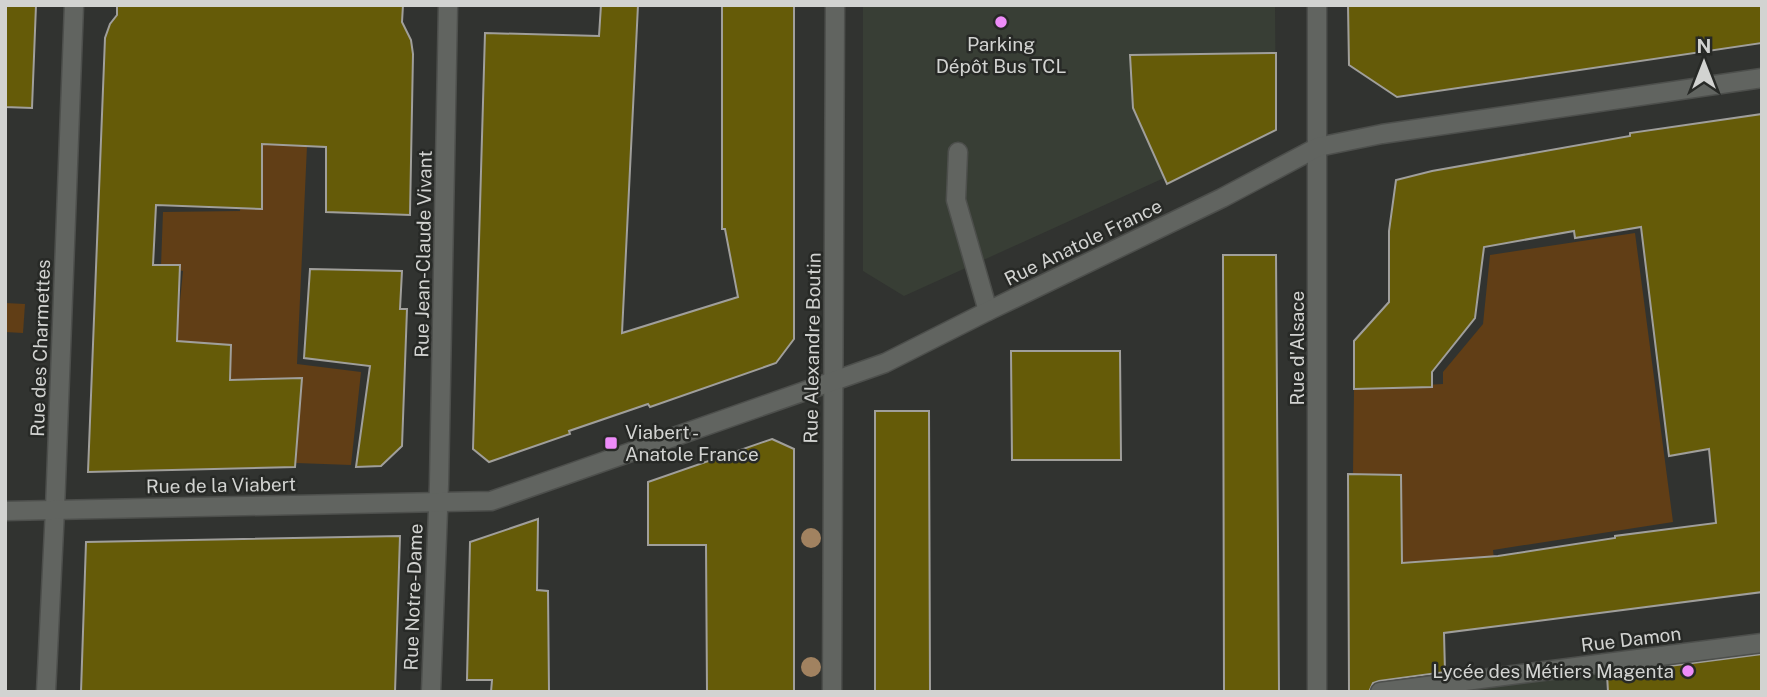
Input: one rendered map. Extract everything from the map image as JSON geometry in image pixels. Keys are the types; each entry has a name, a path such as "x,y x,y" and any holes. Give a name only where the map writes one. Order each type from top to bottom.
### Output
{"street":[{"name":"Rue des Charmettes","path":"46,692 74,5"},
{"name":"Rue Jean-Claude Vivant","path":"438,503 449,5"},
{"name":"Rue Alexandre Boutin","path":"832,692 835,5"},
{"name":"Rue d'Alsace","path":"1317,5 1317,692"},
{"name":"Rue Anatole France","path":"438,503 491,502 885,363 1222,198 1318,147 1382,134 1762,78"},
{"path":"958,152 956,200 988,311"},
{"name":"Rue de la Viabert","path":"5,511 438,503"},
{"name":"Rue Notre-Dame","path":"431,692 438,503"},
{"name":"Rue Damon","path":"1380,692 1762,643"}],"shaded area":[{"path":"863,5 1275,5 1276,130 1168,183 1164,178 904,296 863,271"},
{"path":"312,37 297,364 361,372 351,465 296,463 298,400 229,395 176,341 183,271 161,266 163,212 240,211 241,192 182,143"},
{"path":"1635,233 1673,522 1493,550 1495,569 1452,564 1445,560 1402,563 1401,475 1353,474 1354,389 1443,384 1443,372 1483,324 1490,255"},
{"path":"5,303 25,304 23,333 5,332"},
{"name":"Lycée des Métiers Magenta","path":"1762,652 1762,692 1467,692 1467,690"}],"building":[{"path":"5,5 36,5 32,108 5,107"},
{"path":"117,5 403,5 402,22 411,40 413,54 410,215 326,212 326,147 262,144 262,209 156,205 153,265 180,265 177,341 231,345 230,380 302,378 295,467 88,472 105,38 117,15"},
{"path":"601,5 638,5 622,333 738,297 725,229 722,229 722,5 794,5 794,339 776,363 650,407 648,404 569,431 570,434 489,462 473,449 485,33 599,36"},
{"path":"1348,5 1762,5 1762,43 1397,97 1349,65"},
{"path":"1276,53 1276,130 1167,184 1133,108 1130,55"},
{"path":"1762,114 1762,592 1444,633 1445,672 1379,681 1373,683 1369,692 1349,692 1348,474 1401,475 1402,563 1498,556 1615,536 1716,523 1709,449 1669,456 1641,227 1575,238 1574,231 1484,247 1475,318 1432,372 1432,387 1354,389 1354,341 1389,302 1389,231 1396,180 1432,171 1630,136 1630,133"},
{"path":"1223,255 1276,255 1279,692 1224,692"},
{"path":"310,269 402,271 400,309 407,309 402,446 381,466 356,467 370,366 304,358"},
{"path":"1011,351 1120,351 1121,460 1012,460"},
{"path":"875,411 929,411 930,692 875,692"},
{"path":"772,439 794,449 794,692 707,692 706,545 648,545 648,482"},
{"path":"538,519 537,590 548,591 549,692 491,692 492,680 467,680 470,542"},
{"path":"400,536 395,692 81,692 86,542"},
{"name":"Lycée des Métiers Magenta","path":"1762,654 1762,692 1608,692 1607,674"}],"place":[{"name":"Parking Dépôt Bus TCL","path":"1001,22"},
{"name":"Viabert - Anatole France","path":"611,443"},
{"name":"Lycée des Métiers Magenta","path":"1688,671"}]}
